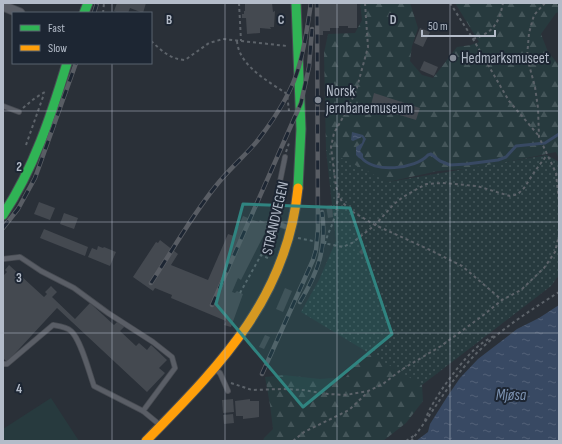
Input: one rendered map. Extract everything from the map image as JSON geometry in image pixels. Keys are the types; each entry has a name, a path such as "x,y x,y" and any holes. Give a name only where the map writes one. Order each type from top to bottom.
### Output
{"main road":[{"name":"STRANDVEGEN","path":"146,441 215,369 235,343 262,301 284,253 299,180 301,132 296,3"},
{"path":"3,215 21,187 31,167 67,64"}],"street":[{"path":"3,6 18,12"}],"lane":[{"path":"3,106 19,112"},
{"path":"285,157 273,216 276,223 290,229"},
{"path":"3,260 20,257 41,271 74,288 108,313 153,342 172,357 175,368 143,411"},
{"path":"3,364 7,364 53,325 61,326 70,330 77,340 94,386 143,411 161,426"},
{"path":"215,369 222,377 228,391"}],"path":[{"path":"239,3 241,41"},
{"path":"365,3 368,47 356,91 334,133 331,147 336,187 339,196 342,202 353,212 375,226 462,266 502,300"},
{"path":"450,3 509,101 539,137 556,173 559,202"},
{"path":"473,39 482,36 494,27 504,3"},
{"path":"539,137 538,108 535,87 527,57 529,33 534,15 545,3"},
{"path":"152,42 162,52 171,58 185,60 209,43 223,39 292,47"},
{"path":"237,41 243,59 258,73 287,94 289,114"},
{"path":"19,112 35,98 45,92 26,147"},
{"path":"285,157 290,138"},
{"path":"297,238 343,247 352,243 375,226 394,204 403,197 426,184 442,183 477,186 510,196 518,194 524,188 547,155"},
{"path":"325,244 330,226 335,217 339,196"},
{"path":"222,377 229,383 252,390 303,390 346,395 368,391 383,384 401,370 441,346 502,300 521,290 544,268 555,252 559,235 559,223"},
{"path":"240,293 261,255 272,260"},
{"path":"411,441 470,359 526,313 559,292"},
{"path":"424,424 426,417 448,380 467,356 480,344 500,333"},
{"path":"293,441 304,432 349,410 368,391"},
{"path":"406,441 418,432"}],"highlighted area":[{"path":"243,204 350,208 392,334 303,407 216,304"}],"green space":[{"path":"360,3 410,3 418,28 412,46 410,61 422,75 433,78 457,47 479,42 455,3 559,3 559,12 556,13 541,34 548,52 559,65 559,159 556,152 477,168 438,171 388,182 353,167 326,150 324,53 328,34 355,33 362,20"},
{"path":"326,150 388,182 547,155 559,162 559,275 551,286 422,385 301,312 319,280 336,241"},
{"path":"378,347 422,385 423,401 406,423 383,441 263,441 273,429 265,377 283,375 320,379 346,377 355,365"},
{"path":"51,398 79,441 3,441 3,429"}],"water":[{"path":"352,132 363,135 366,139 360,151 363,154 363,160 356,155 356,147 362,143 363,139 362,137 353,141 351,140"},
{"name":"Mjøsa","path":"559,305 559,441 416,441 428,432 430,424 460,378 478,359 517,329 539,318"}],"building":[{"path":"117,3 146,3 143,12 130,8 128,12 114,11"},
{"path":"245,3 272,3 273,12 275,11 274,27 270,27 271,29 260,28 260,33 247,34 246,18 242,18 242,14 244,14 245,11"},
{"path":"319,3 357,3 357,28 339,26 339,28 330,28 330,31 323,31 323,35 319,35"},
{"path":"420,28 430,32 423,47 414,43"},
{"path":"424,61 438,67 434,76 420,70"},
{"path":"374,93 420,108 416,120 393,113 392,115 387,113 387,111 371,105"},
{"path":"39,202 55,208 50,220 34,214"},
{"path":"332,205 333,217 328,218 326,206"},
{"path":"64,213 78,218 74,229 60,224"},
{"path":"243,216 259,222 260,220 269,225 241,280 238,278 232,292 235,293 237,291 243,294 231,327 224,325 226,321 171,298 172,295 155,288 153,291 133,277 156,242 158,243 160,240 178,254 171,265 208,280 228,234 234,236"},
{"path":"44,229 88,247 85,256 40,238"},
{"path":"98,246 116,252 110,266 88,257 92,248 97,250"},
{"path":"364,247 366,250 362,255 359,252"},
{"path":"9,265 44,297 47,294 45,292 51,286 57,292 52,297 75,319 90,303 114,325 119,320 125,326 120,331 136,346 139,343 147,350 151,345 167,360 159,368 165,373 147,392 57,308 7,362 3,358 3,276 7,272 5,270"},
{"path":"285,288 292,291 283,312 276,309"},
{"path":"265,335 270,337 264,349 259,347"},
{"path":"233,399 234,412 223,413 222,400"},
{"path":"250,399 250,401 259,401 259,417 243,419 243,416 236,416 235,401"},
{"path":"233,414 234,423 224,424 223,415"}],"waterway":[{"path":"361,157 375,166 384,168 394,168 414,164 431,154 440,161 450,165 467,164 498,160 506,157 516,146 545,143 559,134"}],"railway":[{"path":"94,12 97,3"},
{"path":"151,283 206,198 225,175 258,140 271,123 282,104 292,85 299,66 305,42 311,3"},
{"path":"262,374 313,260 316,250 318,229 317,3"},
{"path":"212,305 301,103 309,67 312,29"},
{"path":"3,228 18,209 35,178 76,64"},
{"path":"300,302 312,280 320,259 323,237 322,212"}],"traffic: fast":[{"path":"84,12 88,3"},
{"path":"296,3 301,129 298,188"},
{"path":"3,215 33,160 48,122 67,64"}],"traffic: slow":[{"path":"146,441 199,385 223,357 245,328 264,297 280,264 291,228 298,188"}],"place":[{"name":"Hedmarksmuseet","path":"453,58"},
{"name":"Norsk jernbanemuseum","path":"318,100"}]}
